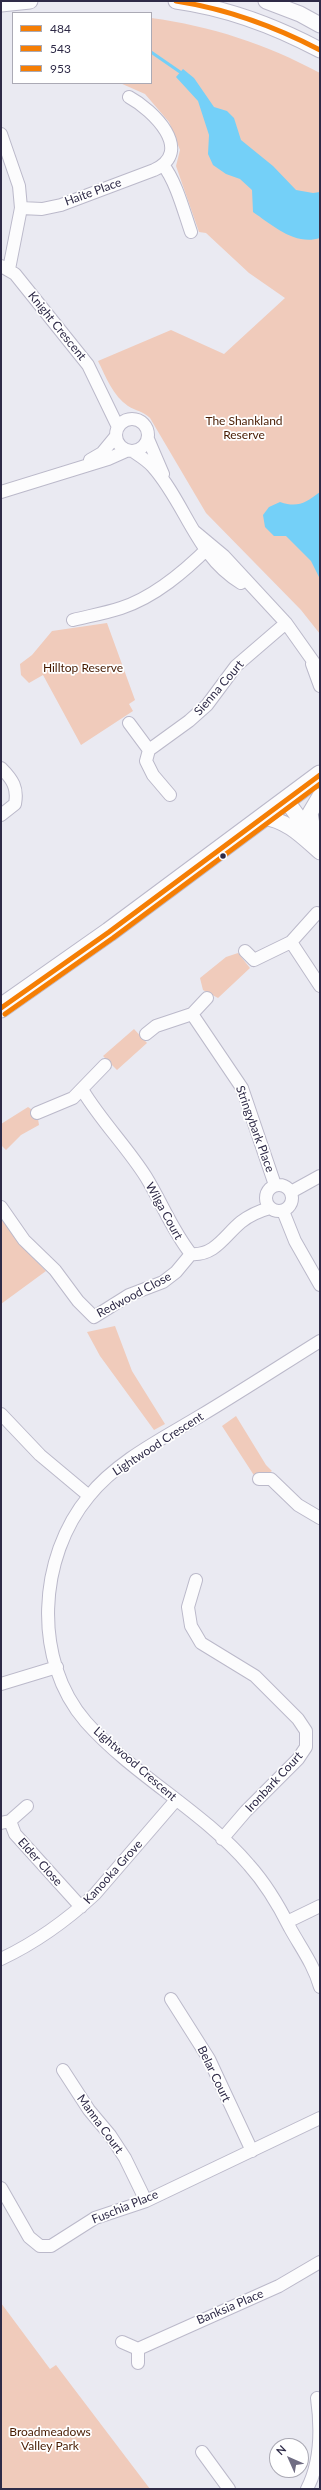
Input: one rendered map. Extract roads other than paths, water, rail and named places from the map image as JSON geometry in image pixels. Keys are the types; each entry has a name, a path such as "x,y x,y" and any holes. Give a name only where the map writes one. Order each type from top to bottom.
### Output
{"main road":[{"path":"1,1008 109,932 320,775"}],"street":[{"path":"1,4 30,1"},
{"path":"180,1 239,14 320,50"},
{"path":"266,1 300,14 320,24"},
{"path":"129,97 143,105 161,124 172,150 170,159 163,165 175,183 176,192 191,232"},
{"path":"1,134 19,186 21,208 5,267"},
{"name":"Haite Place","path":"21,208 42,209 61,205 163,165"},
{"name":"Knight Crescent","path":"5,267 69,339 88,365 104,394 117,432"},
{"name":"Knight Crescent","path":"104,394 118,409 133,419"},
{"path":"81,466 102,453 126,420 133,419 143,424 167,485"},
{"path":"117,432 118,443 153,466 167,485 194,531 238,581 254,590 286,623 320,671"},
{"path":"1,492 142,448 148,439"},
{"path":"73,620 122,608 148,596 175,578 209,548"},
{"name":"Sienna Court","path":"149,750 189,721 206,705 236,666 286,623"},
{"path":"308,654 320,686"},
{"path":"129,722 149,750 146,761 153,775 170,796"},
{"path":"1,768 14,783 17,793 15,804 1,815"},
{"path":"318,846 310,813 320,796"},
{"path":"286,800 318,846"},
{"path":"264,817 277,819 318,846"},
{"path":"245,951 254,960 291,942 317,913"},
{"path":"291,942 320,986"},
{"path":"146,1034 156,1026 192,1014 207,998"},
{"name":"Stringybark Place","path":"192,1014 242,1088 276,1185"},
{"path":"38,1113 74,1098 83,1091 105,1065"},
{"name":"Wilga Court","path":"83,1091 101,1120 124,1146 147,1178 164,1212 191,1254"},
{"path":"291,1192 320,1176"},
{"path":"270,1208 266,1195 276,1185 285,1186 291,1192 292,1202 283,1211"},
{"name":"Redwood Close","path":"1,1207 24,1240 55,1270 78,1301 94,1317 129,1295 163,1282 176,1272 191,1254"},
{"path":"191,1254 202,1255 212,1249 241,1222 254,1213 270,1208 283,1211"},
{"path":"283,1211 294,1241 320,1284"},
{"name":"Lightwood Crescent","path":"320,1341 122,1465 89,1496 67,1529 50,1580 47,1610 52,1649 57,1667 65,1687 86,1721 116,1751 222,1839 249,1865 307,1954 320,1987"},
{"path":"1,1414 40,1455 89,1496"},
{"path":"259,1479 271,1480 298,1505 320,1517"},
{"name":"Ironbark Court","path":"196,1580 188,1607 191,1626 202,1643 254,1676 298,1719 306,1731 306,1747 298,1759 246,1811 222,1839"},
{"path":"1,1684 57,1667"},
{"name":"Kanooka Grove","path":"1,1959 32,1944 81,1907 95,1894 176,1800"},
{"path":"6,1822 27,1806"},
{"name":"Elder Close","path":"6,1822 81,1907"},
{"path":"289,1925 320,1906"},
{"name":"Lightwood Crescent","path":"289,1925 300,1959 320,1994"},
{"name":"Belar Court","path":"171,1999 208,2059 252,2151"},
{"name":"Manna Court","path":"63,2070 89,2110 110,2134 125,2158 146,2201"},
{"name":"Fuschia Place","path":"1,2188 29,2237 40,2246 51,2246 96,2218 146,2201 320,2118"},
{"name":"Banksia Place","path":"138,2349 279,2286 320,2262"},
{"path":"122,2342 138,2349 138,2363"},
{"path":"307,2489 312,2480 318,2448 320,2417 317,2398"},
{"path":"202,2452 229,2489"}],"water":[{"path":"183,69 194,78 214,107 227,111 234,118 241,140 273,166 296,190 313,193 320,192 320,238 311,240 293,237 268,223 253,212 252,190 240,179 226,174 213,165 208,154 209,135 198,101 176,77"},
{"path":"320,492 320,579 311,561 286,536 274,536 265,527 263,515 269,507 280,502 292,505 305,502"}],"waterway":[{"path":"152,53 180,72"}],"park label":[{"name":"The Shankland Reserve","path":"244,428"},
{"name":"Hilltop Reserve","path":"83,668"},
{"name":"Broadmeadows Valley Park","path":"50,2439"}]}
